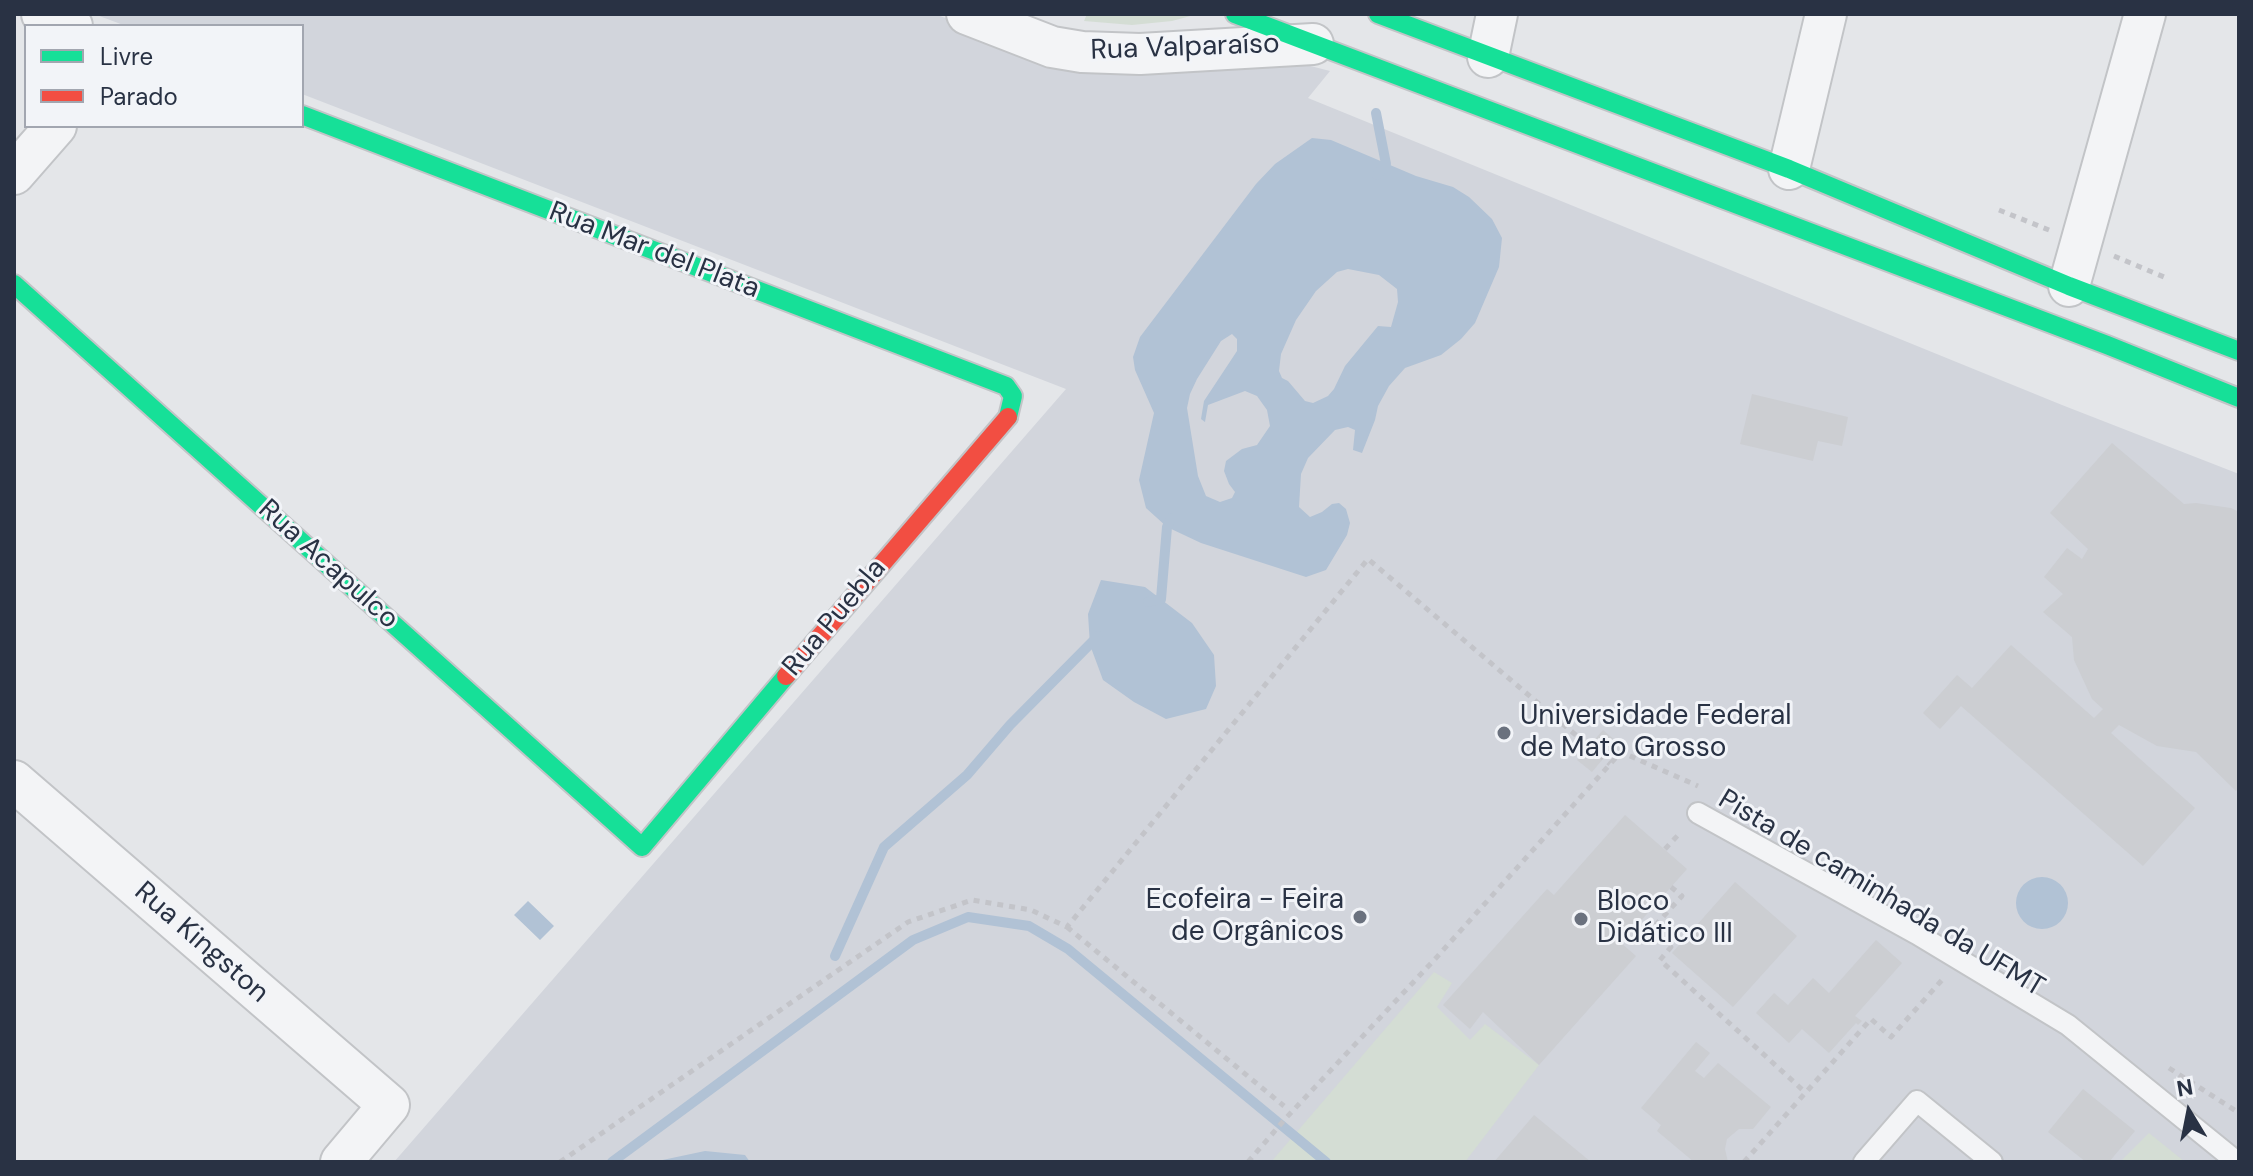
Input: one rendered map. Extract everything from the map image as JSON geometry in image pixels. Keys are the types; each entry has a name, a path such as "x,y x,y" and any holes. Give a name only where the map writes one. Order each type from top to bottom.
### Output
{"street":[{"path":"42,14 67,24"},
{"name":"Rua Valparaíso","path":"967,14 1052,47 1082,52 1140,54 1313,44"},
{"path":"1235,14 2239,398"},
{"path":"1378,14 1789,169 2069,286 2239,351"},
{"path":"1488,57 1497,14"},
{"path":"1789,169 1826,14"},
{"path":"2069,286 2145,14"},
{"name":"Rua Mar del Plata","path":"304,116 1006,386"},
{"path":"14,174 54,128"},
{"name":"Rua Acapulco","path":"14,284 642,847"},
{"name":"Rua Puebla","path":"642,847 944,489 1006,421 1013,396 1006,386"},
{"name":"Rua Kingston","path":"14,781 389,1105 341,1162"}],"lane":[{"path":"1698,813 1960,960 2068,1025 2237,1162"},
{"path":"1864,1162 1917,1101 1992,1162"}],"path":[{"path":"1067,927 1368,559 1610,764 1248,1162"},
{"name":"Pista de caminhada da UFMT","path":"1610,764 1621,752 1702,788"},
{"path":"1671,887 1682,896 1652,929 1671,947 1660,960 1806,1093"},
{"path":"560,1162 908,922 972,900 1031,910 1067,927 1284,1106"},
{"path":"1744,1162 1871,1019 1891,1037 1960,960"},
{"path":"2168,1068 2239,1113"}],"shaded area":[{"name":"Universidade Federal de Mato Grosso","path":"94,14 935,14 1069,66 1295,62 1330,71 1308,98 2239,474 2239,1162 394,1162 1066,389 304,95 304,24 121,24"},
{"path":"1087,14 1194,15 1172,21 1132,25 1084,21"},
{"path":"1434,972 1452,983 1437,1007 1470,1040 1485,1024 1539,1065 1465,1162 1271,1162"},
{"path":"2149,1133 2185,1162 2120,1162"}],"water":[{"path":"1312,138 1331,140 1416,176 1453,187 1469,197 1492,219 1502,238 1499,267 1475,323 1441,355 1405,368 1389,386 1378,406 1362,453 1353,450 1355,430 1348,427 1335,430 1308,458 1301,474 1299,507 1310,517 1339,503 1346,509 1350,523 1347,535 1326,570 1306,577 1201,543 1167,527 1146,508 1139,480 1154,413 1135,370 1133,357 1140,337 1256,184 1275,164","holes":["1348,269 1379,275 1397,289 1398,302 1391,327 1378,326 1345,366 1328,396 1313,403 1305,401 1282,378 1279,371 1281,354 1296,320 1316,291 1337,272","1232,334 1237,339 1237,351 1204,401 1201,419 1205,422 1208,405 1245,391 1257,396 1267,410 1270,426 1257,445 1242,449 1226,461 1224,471 1235,492 1232,498 1220,502 1206,496 1198,476 1187,408 1197,379 1221,341"]},
{"path":"1101,580 1145,587 1192,623 1214,655 1216,686 1206,709 1166,719 1103,680 1090,645 1088,614"},
{"path":"2042,877 2060,885 2068,903 2060,921 2042,929 2024,921 2016,903 2024,885"},
{"path":"528,901 554,926 540,940 514,915"},
{"path":"705,1151 745,1155 750,1162 653,1162"}],"building":[{"path":"1752,394 1848,417 1842,446 1818,441 1813,461 1740,444"},
{"path":"2112,443 2184,504 2231,508 2239,512 2239,786 2236,791 2196,752 2157,746 2119,725 2111,733 2195,808 2143,866 1961,706 1940,729 1923,713 1957,675 1972,688 2011,645 2094,718 2103,709 2092,699 2074,660 2072,637 2043,612 2063,594 2044,577 2067,548 2082,559 2088,549 2050,513"},
{"path":"1603,730 1617,742 1592,772 1577,760"},
{"name":"Bloco Didático III","path":"1625,815 1687,869 1621,943 1636,956 1539,1065 1483,1012 1470,1029 1443,1005 1547,889 1554,895"},
{"path":"1735,882 1797,936 1733,1007 1672,953"},
{"path":"1876,940 1902,963 1855,1016 1862,1021 1858,1025 1856,1023 1829,1053 1802,1029 1789,1043 1756,1013 1774,993 1788,1005 1813,978 1829,993"},
{"path":"1696,1042 1710,1053 1695,1071 1704,1078 1718,1063 1771,1107 1753,1129 1739,1129 1727,1139 1725,1149 1728,1162 1694,1162 1657,1131 1661,1125 1641,1108"},
{"path":"2083,1089 2135,1131 2109,1162 2086,1162 2048,1132"},
{"path":"1534,1115 1591,1162 1494,1162"}],"waterway":[{"path":"1376,113 1386,164 1377,175"},
{"path":"1148,602 1161,599 1167,527 1171,518"},
{"path":"835,956 884,847 967,775 1010,725 1098,636"},
{"path":"612,1162 913,940 968,917 1029,926 1068,949 1326,1162"}],"traffic: fast":[{"path":"1235,14 2239,398"},
{"path":"1378,14 1789,169 2069,286 2239,351"},
{"path":"304,116 1006,386 1013,396 1008,417"},
{"path":"14,284 642,847 786,676"}],"traffic: jam":[{"path":"786,676 1008,417"}],"place":[{"name":"Universidade Federal de Mato Grosso","path":"1504,733"},
{"name":"Ecofeira - Feira de Orgânicos","path":"1360,917"},
{"name":"Bloco Didático III","path":"1581,919"}]}
